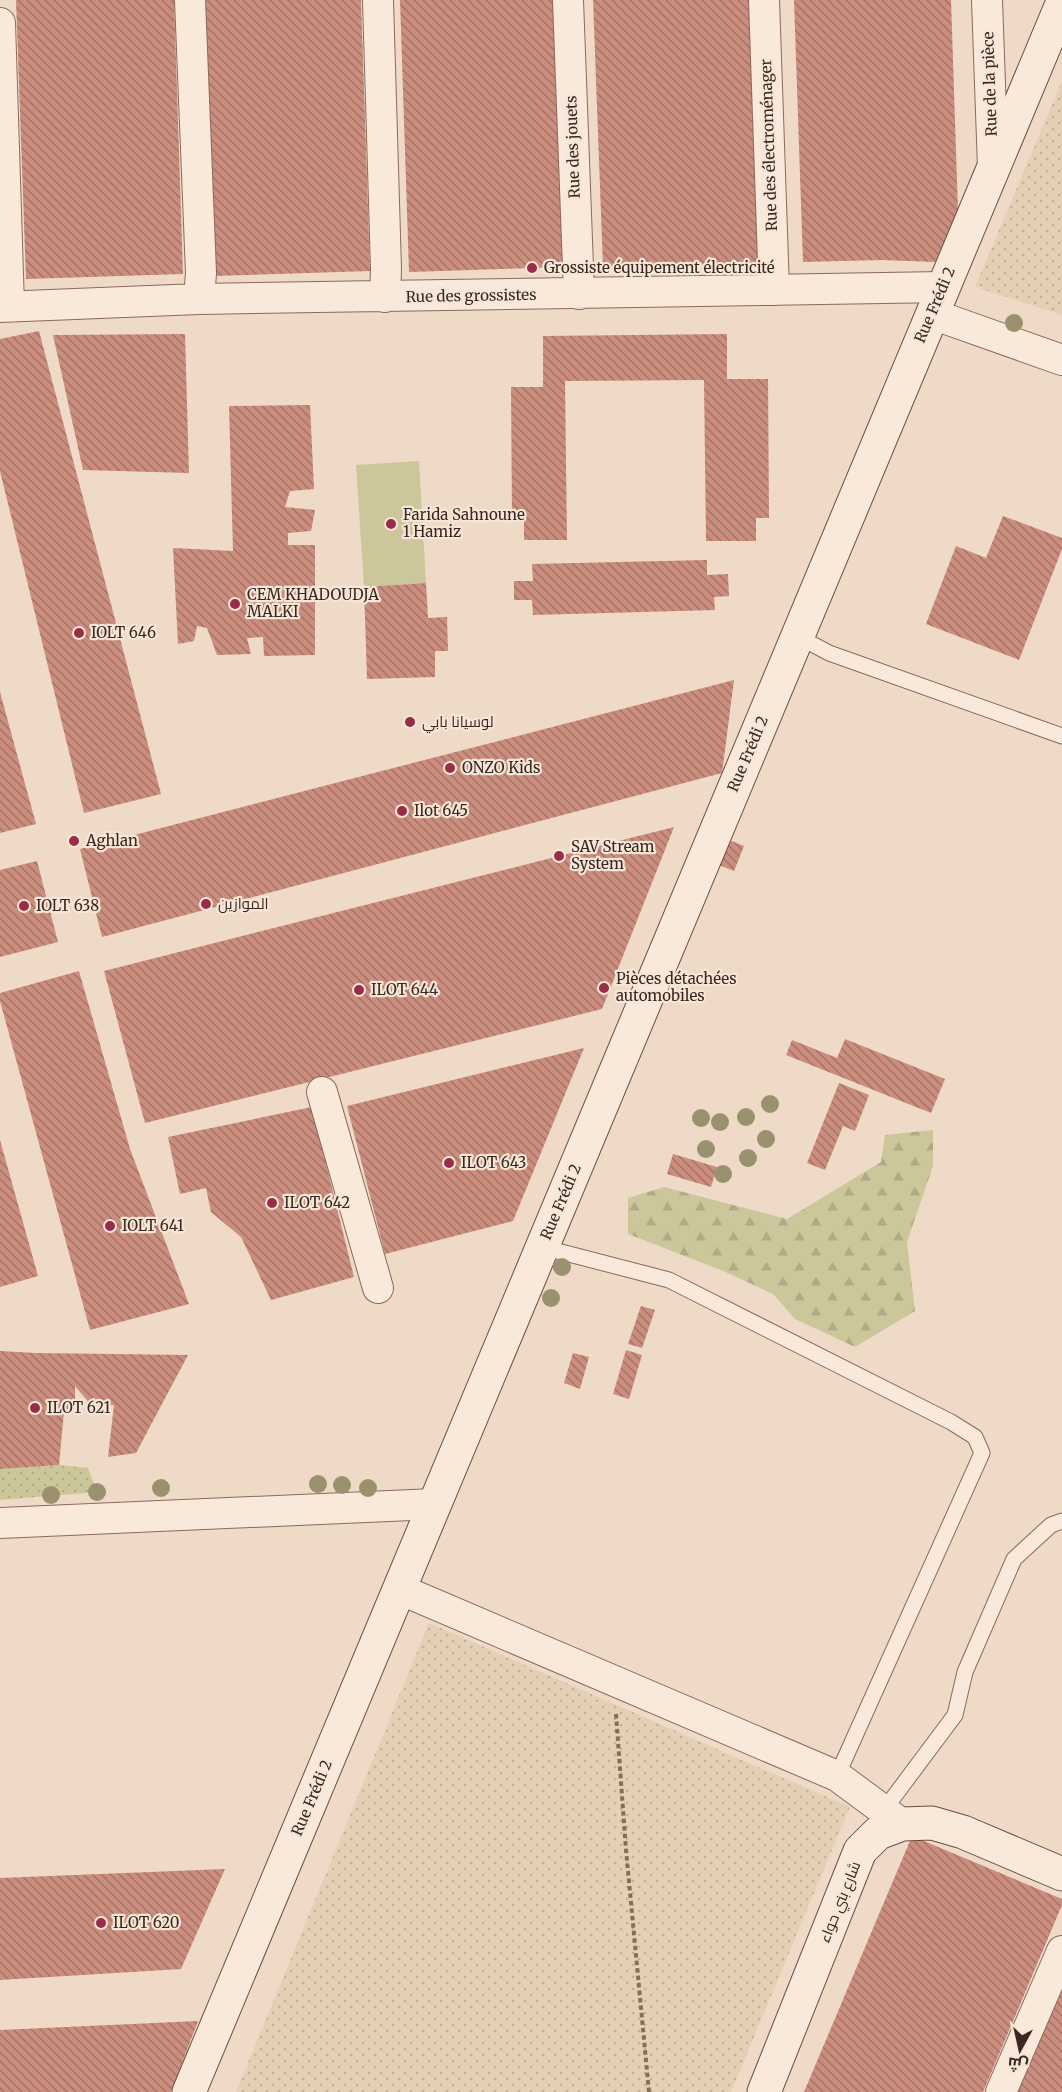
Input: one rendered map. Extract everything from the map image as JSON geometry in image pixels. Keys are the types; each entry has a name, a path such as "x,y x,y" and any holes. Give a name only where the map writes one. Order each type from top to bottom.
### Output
{"street":[{"path":"190,0 201,273 199,299"},
{"path":"378,0 386,269 384,297"},
{"name":"Rue des jouets","path":"568,0 579,294"},
{"name":"Rue des électroménager","path":"764,0 774,290"},
{"name":"Rue de la pièce","path":"987,0 993,168"},
{"name":"Rue Frédi 2","path":"189,2092 1062,4"},
{"path":"0,23 5,307"},
{"name":"Rue des grossistes","path":"5,307 199,299 774,290 937,301"},
{"path":"937,301 1062,360"},
{"path":"322,1092 378,1288"},
{"path":"0,1523 435,1504"},
{"path":"399,1589 837,1776 893,1817"},
{"name":"شارع بني حواء","path":"764,2092 860,1851 893,1817 932,1823 963,1832 1062,1874"},
{"path":"1001,2092 1062,1951"}],"lane":[{"path":"797,636 829,653 1062,736"},
{"path":"542,1247 669,1280 940,1417 975,1437 982,1454 837,1776"},
{"path":"893,1817 954,1715 965,1672 1014,1559 1051,1525 1062,1521"}],"path":[{"path":"613,1681 626,1850 650,2092"}],"shaded area":[{"path":"1062,81 1062,315 975,287"},
{"path":"429,1623 850,1807 731,2092 236,2092"}],"green space":[{"name":"Farida Sahnoune 1 Hamiz","path":"419,461 426,583 364,587 356,465"},
{"path":"933,1130 933,1166 907,1242 915,1311 855,1347 795,1319 773,1294 723,1271 628,1234 628,1198 664,1187 787,1219 881,1162 885,1135"},
{"path":"59,1465 88,1468 97,1492 0,1500 0,1469"}],"building":[{"path":"16,0 174,0 183,274 26,279"},
{"path":"203,0 361,0 370,271 213,276"},
{"path":"400,0 557,0 567,267 409,272"},
{"path":"593,0 751,0 760,263 603,267"},
{"path":"794,0 951,0 958,212 935,262 882,260 803,262"},
{"name":"IOLT 646","path":"39,331 161,794 84,813 0,471 0,339"},
{"path":"185,334 189,473 83,470 53,335"},
{"path":"727,334 727,379 768,379 769,518 756,518 756,541 706,541 704,380 565,381 567,540 524,540 524,518 512,518 511,387 543,387 543,336"},
{"path":"310,405 314,489 290,491 285,507 315,510 311,531 288,533 288,545 315,545 315,655 264,656 263,637 247,638 251,654 217,655 207,628 197,626 194,641 178,644 173,548 233,551 229,406"},
{"path":"1003,516 1062,538 1062,549 1019,660 926,624 956,546 986,558"},
{"path":"707,560 707,575 728,574 729,596 714,597 715,610 533,615 532,600 514,600 514,581 533,581 532,564"},
{"path":"426,583 428,618 447,617 448,651 435,651 435,677 367,679 364,587"},
{"name":"Ilot 645","path":"734,680 722,773 102,937 80,849"},
{"path":"0,692 36,824 0,833"},
{"name":"ILOT 644","path":"674,827 602,1009 145,1123 104,971"},
{"path":"729,840 744,846 734,871 719,865"},
{"name":"IOLT 638","path":"37,861 58,942 0,957 0,870"},
{"name":"IOLT 641","path":"79,971 130,1149 189,1304 90,1330 0,1001 0,993"},
{"path":"845,1039 945,1079 931,1113 786,1055 792,1040 837,1058"},
{"name":"ILOT 643","path":"584,1048 513,1221 385,1254 347,1106"},
{"path":"839,1083 869,1095 855,1131 843,1126 825,1170 807,1163"},
{"name":"ILOT 642","path":"312,1107 354,1277 271,1300 241,1237 211,1212 206,1188 180,1194 168,1137"},
{"path":"0,1140 38,1276 0,1287"},
{"path":"673,1154 717,1167 711,1187 667,1174"},
{"path":"641,1306 655,1310 642,1348 628,1344"},
{"path":"626,1350 642,1355 629,1399 613,1394"},
{"name":"ILOT 621","path":"0,1351 188,1355 136,1453 108,1457 114,1405 92,1406 75,1386 75,1405 64,1411 59,1465 0,1469"},
{"path":"573,1353 589,1357 580,1389 564,1383"},
{"path":"912,1836 1062,1899 1062,1905 983,2092 804,2092"},
{"name":"ILOT 620","path":"225,1869 181,1969 0,1980 0,1878"},
{"path":"1062,1983 1062,2092 1016,2092"},
{"path":"198,2021 171,2092 0,2092 0,2030"}],"place":[{"name":"Grossiste équipement électricité","path":"532,268"},
{"name":"Farida Sahnoune 1 Hamiz","path":"391,524"},
{"name":"CEM KHADOUDJA MALKI","path":"235,604"},
{"name":"IOLT 646","path":"79,633"},
{"name":"لوسيانا بابي","path":"410,722"},
{"name":"ONZO Kids","path":"450,768"},
{"name":"Ilot 645","path":"402,811"},
{"name":"Aghlan","path":"74,841"},
{"name":"SAV Stream System","path":"559,856"},
{"name":"الموازين","path":"206,904"},
{"name":"IOLT 638","path":"24,906"},
{"name":"Pièces détachées automobiles","path":"604,988"},
{"name":"ILOT 644","path":"359,990"},
{"name":"ILOT 643","path":"449,1163"},
{"name":"ILOT 642","path":"272,1203"},
{"name":"IOLT 641","path":"110,1226"},
{"name":"ILOT 621","path":"35,1408"},
{"name":"ILOT 620","path":"101,1923"}]}
